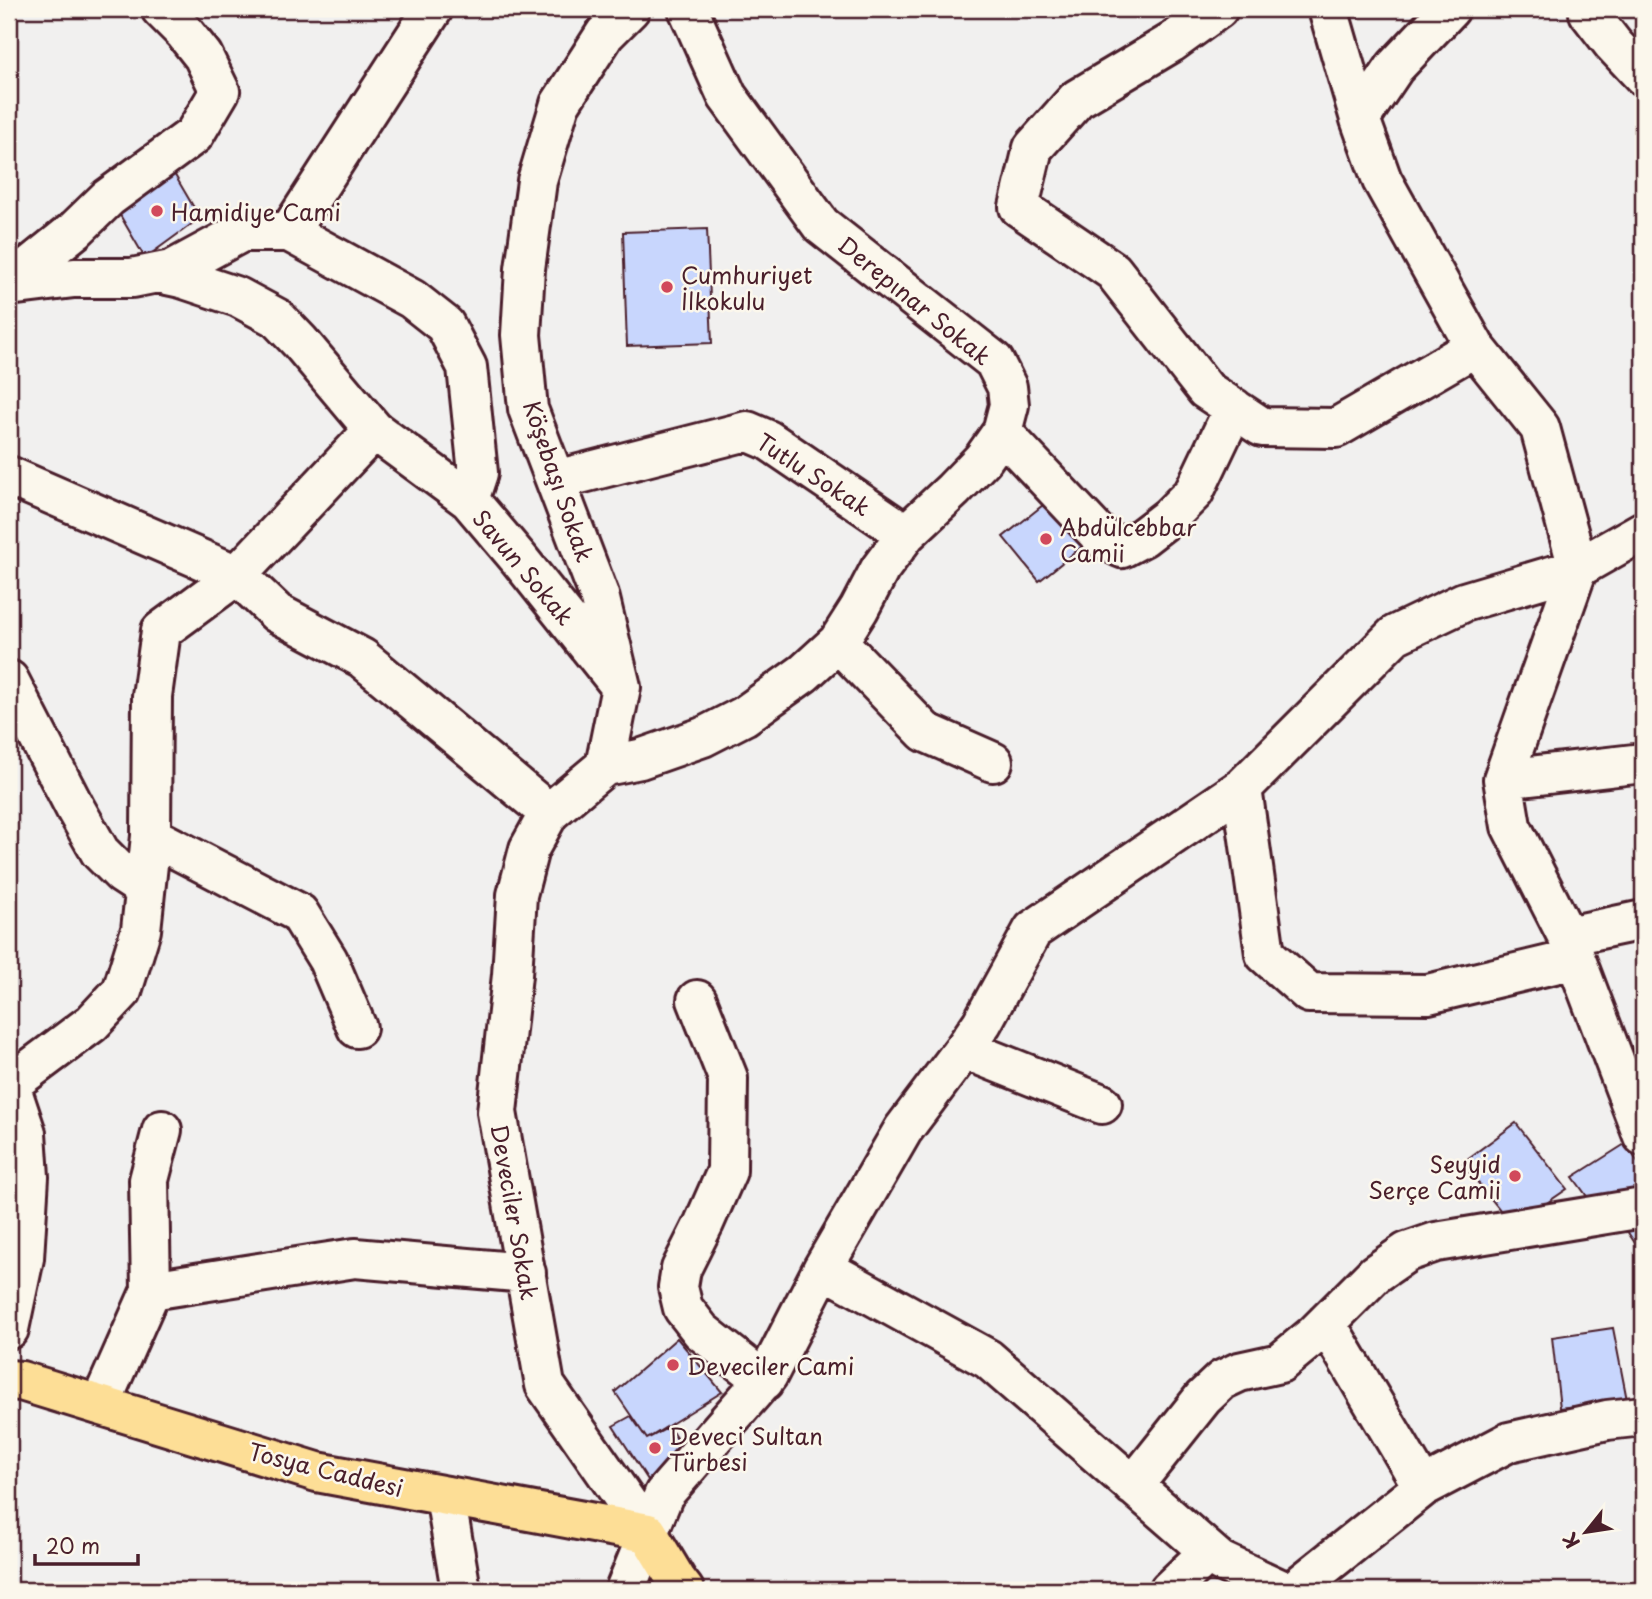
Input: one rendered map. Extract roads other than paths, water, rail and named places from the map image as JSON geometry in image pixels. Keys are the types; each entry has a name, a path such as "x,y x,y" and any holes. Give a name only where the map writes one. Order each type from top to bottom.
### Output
{"main road":[{"name":"Tosya Caddesi","path":"9,1380 21,1381 317,1472 649,1533"},
{"path":"649,1533 684,1590"}],"street":[{"path":"9,284 75,230 108,198 194,135 220,91 203,56 161,9"},
{"path":"289,232 433,9"},
{"name":"Köşebaşı Sokak","path":"605,766 621,687 599,595 528,409 521,335 525,269 537,181 560,104 606,34 630,9"},
{"name":"Derepınar Sokak","path":"605,766 640,759 703,737 744,716 804,674 838,642 880,569 906,534 983,459 1002,432 1009,405 1007,387 994,361 821,225 727,96 688,9"},
{"path":"1218,9 1171,43 1077,99 1033,148 1019,207 1113,271 1206,390 1262,427 1336,428 1475,346"},
{"path":"1328,9 1360,119 1382,180 1475,346 1540,428 1578,568 1503,779 1511,826 1571,948 1643,1136"},
{"path":"1360,119 1395,67 1450,9"},
{"path":"1588,11 1643,47"},
{"path":"1588,11 1613,44 1643,76"},
{"name":"Savun Sokak","path":"9,284 75,278 132,278 172,270 242,232 289,232 412,299 445,326 467,367 478,473 469,500 621,687"},
{"path":"158,273 238,297 277,318 374,429 469,500"},
{"path":"1002,432 1101,537 1122,548 1143,537 1169,517 1194,492 1234,408"},
{"path":"9,1329 24,1258 29,1177 26,1133 10,1085 92,1023 121,991 141,930 151,836 152,696 161,631 237,575 374,429"},
{"name":"Tutlu Sokak","path":"556,480 747,431 768,440 906,534"},
{"path":"9,476 237,575 277,613 362,658 549,813"},
{"path":"625,1590 664,1494 764,1381 823,1268 903,1130 982,1023 1033,930 1242,788 1395,635 1464,602 1578,568 1643,531"},
{"path":"838,642 925,732 993,762"},
{"path":"9,680 100,852 122,874 145,889"},
{"path":"1503,779 1643,763"},
{"name":"Deveciler Sokak","path":"605,766 549,813 529,849 517,895 512,975 497,1112 545,1385 649,1533"},
{"path":"1242,788 1265,954 1309,993 1428,994 1571,948 1643,920"},
{"path":"151,836 299,913 328,960 357,1028"},
{"path":"697,1000 728,1077 727,1171 681,1269 678,1287 683,1308 701,1331 764,1381"},
{"path":"964,1049 1102,1104"},
{"path":"100,1405 151,1290 149,1180 162,1130"},
{"path":"1133,1486 1203,1398 1222,1380 1239,1372 1280,1363 1326,1323 1375,1274 1408,1252 1436,1242 1643,1208"},
{"path":"151,1290 355,1258 526,1273"},
{"path":"823,1268 988,1359 1220,1561 1282,1590"},
{"path":"1326,1323 1423,1487"},
{"path":"1294,1590 1423,1487 1510,1442 1606,1420 1643,1416"},
{"path":"445,1496 461,1590"},
{"path":"1169,1590 1209,1552"}],"place":[{"name":"Hamidiye Cami","path":"157,211"},
{"name":"Cumhuriyet İlkokulu","path":"667,287"},
{"name":"Abdülcebbar Camii","path":"1046,539"},
{"name":"Seyyid Serçe Camii","path":"1515,1176"},
{"name":"Deveciler Cami","path":"673,1365"},
{"name":"Deveci Sultan Türbesi","path":"655,1448"}]}
